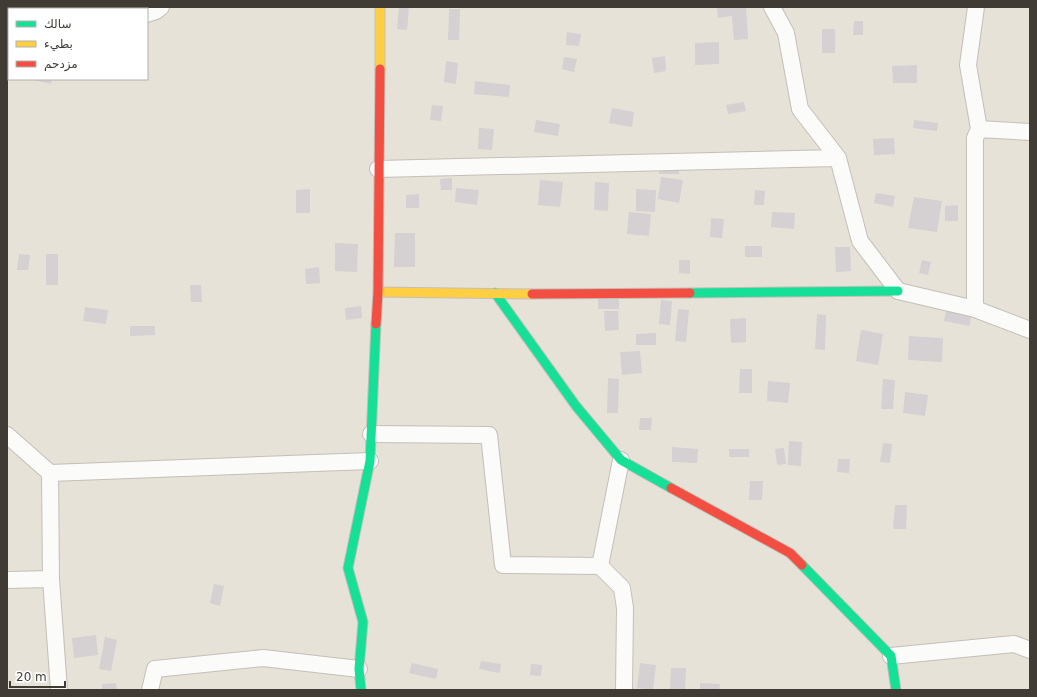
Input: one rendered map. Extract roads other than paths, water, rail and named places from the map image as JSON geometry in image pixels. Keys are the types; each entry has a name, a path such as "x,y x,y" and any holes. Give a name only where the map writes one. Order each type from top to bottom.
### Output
{"street":[{"path":"148,14 156,11 160,7"},
{"path":"361,690 359,669 363,622 348,568 370,460 378,292 380,7"},
{"path":"772,7 786,33 800,109 838,158 860,240 898,291"},
{"path":"975,309 975,138 979,129 968,65 976,7"},
{"path":"979,129 1030,132"},
{"path":"378,169 838,158"},
{"path":"378,292 581,294 898,291 975,309 1030,330"},
{"path":"495,293 576,406 621,460 790,553 891,656 896,690"},
{"path":"371,434 489,435 503,565 600,566 622,588 625,608 624,690"},
{"path":"7,435 50,474 370,460"},
{"path":"600,566 621,460"},
{"path":"50,474 50,579 59,690"},
{"path":"7,580 50,579"},
{"path":"891,656 1014,644 1030,650"},
{"path":"150,690 155,669 263,658 359,669"}]}
